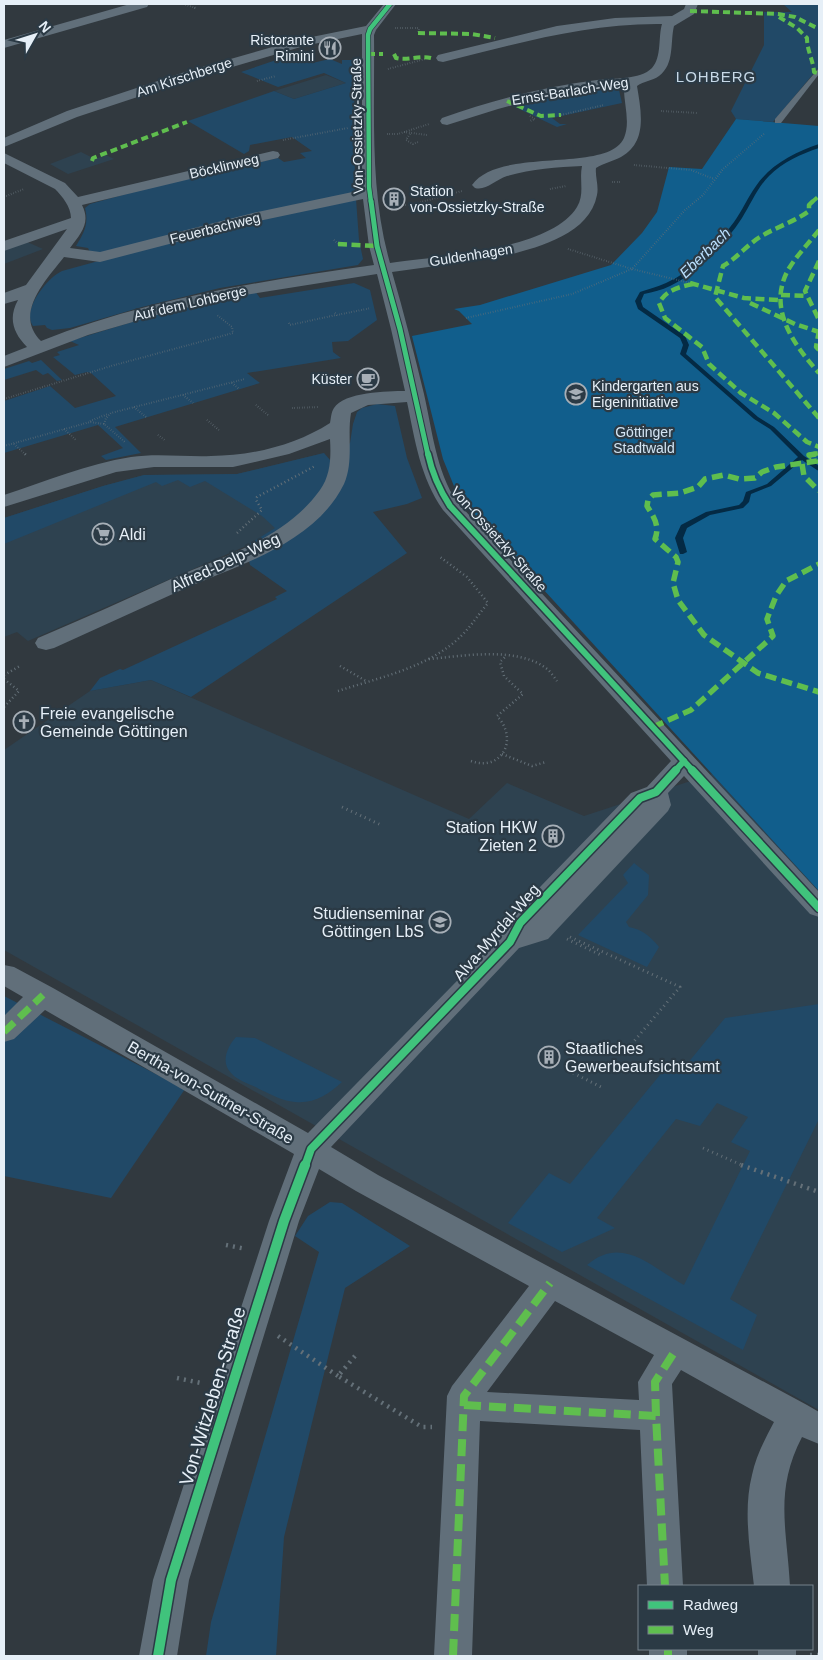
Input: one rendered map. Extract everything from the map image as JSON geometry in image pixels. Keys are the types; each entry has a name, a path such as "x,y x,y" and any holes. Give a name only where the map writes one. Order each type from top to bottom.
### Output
{"street":[{"path":"4,44 143,4"},
{"path":"370,29 390,4"},
{"path":"474,187 483,180 503,172 563,162 594,161 619,152 631,139 634,116 630,86 636,80 652,74 660,66 665,52 668,24 690,11 692,4"},
{"path":"443,58 563,28 628,20 674,20"},
{"name":"Von-Ossietzky-Straße","path":"370,29 368,35 370,194 378,252 416,396 431,469 440,491 450,506 819,908"},
{"name":"Am Kirschberge","path":"4,143 44,124 80,111 212,68 291,45 344,32 370,29"},
{"name":"Ernst-Barlach-Weg","path":"447,121 504,102 539,93 636,80"},
{"name":"Böcklinweg","path":"74,202 273,155"},
{"path":"4,157 50,180 68,193 79,214 75,230 25,300 20,313 21,325 25,334 38,348"},
{"name":"Guldenhagen","path":"383,268 501,252 542,239 568,225 583,211 590,194 588,170 594,161"},
{"name":"Feuerbachweg","path":"60,252 100,257 253,218 370,194"},
{"path":"4,246 79,220"},
{"name":"Auf dem Lohberge","path":"4,362 82,331 195,301 271,285 383,268"},
{"path":"4,299 33,288"},
{"name":"Alfred-Delp-Weg","path":"46,643 278,538 310,514 330,491 340,464 342,410 351,405 375,399 416,396"},
{"path":"4,501 126,464 223,462 247,458 319,438 340,436"},
{"name":"Alva-Myrdal-Weg","path":"312,1149 510,942 520,923 640,798 656,792 684,761"},
{"name":"Alva-Myrdal-Weg","path":"510,942 539,934 659,805 656,792"},
{"name":"Bertha-von-Suttner-Straße","path":"4,974 312,1149 367,1183 807,1422"},
{"path":"4,1032 43,995"},
{"name":"Von-Witzleben-Straße","path":"158,1656 171,1580 284,1221 312,1149"},
{"path":"453,1656 464,1396 550,1283"},
{"path":"665,1585 655,1382 675,1351"},
{"path":"464,1416 656,1416"},
{"path":"772,1585 766,1513 768,1487 773,1462 807,1422"}],"lane":[{"path":"778,120 819,70"}],"path":[{"path":"183,4 194,8"},
{"path":"396,28 419,28 418,33"},
{"path":"393,68 431,58 443,58"},
{"path":"257,81 276,76"},
{"path":"583,107 593,112"},
{"path":"661,111 698,114"},
{"path":"558,113 566,117"},
{"path":"398,134 424,125 447,121"},
{"path":"404,132 427,135"},
{"path":"411,134 406,140 413,144 418,142"},
{"path":"466,318 572,294 632,269 685,210 703,195 714,179 754,143"},
{"path":"594,161 690,170 714,179"},
{"path":"387,205 410,205 474,187"},
{"path":"542,239 632,269 690,282"},
{"path":"334,240 338,244"},
{"path":"289,323 290,325 393,303"},
{"path":"4,399 31,389 154,353 234,333 232,327 214,311"},
{"path":"108,363 111,366"},
{"path":"4,446 84,423 111,413 245,379"},
{"path":"231,383 239,389"},
{"path":"183,395 193,403"},
{"path":"256,405 268,415"},
{"path":"134,407 146,417"},
{"path":"104,424 106,418 111,413"},
{"path":"207,420 220,430"},
{"path":"84,423 97,422 104,424 131,447"},
{"path":"63,429 76,440"},
{"path":"237,533 262,510 256,500 257,497 324,461 340,436"},
{"path":"14,443 26,455"},
{"path":"338,691 426,659 456,641 488,603 484,595 456,566 440,557"},
{"path":"426,659 492,655 506,656 539,664 552,672 557,681"},
{"path":"471,761 474,764 490,762 502,754 506,747 507,728 503,720 497,716 523,694 504,676 500,662 506,656"},
{"path":"4,675 20,666"},
{"path":"340,666 367,681"},
{"path":"4,679 19,691 4,707"},
{"path":"502,754 532,766 546,762"},
{"path":"342,807 381,825"},
{"path":"543,929 603,956"},
{"path":"576,939 680,987 630,1046 632,1055"},
{"path":"573,1073 603,1088"},
{"path":"703,1148 746,1167 819,1192"},
{"path":"294,1346 338,1376 422,1427 464,1416"},
{"path":"338,1376 355,1356"}],"shaded area":[{"path":"783,4 819,4 819,67 773,122 736,119 731,111 764,45 764,12 792,12"},
{"path":"291,55 312,63 330,59 342,64 342,60 354,60 355,192 102,253 90,252 88,248 76,246 85,228 85,208 90,204 166,183 278,158 284,162 306,158 300,153 312,151 292,137 250,145 249,151 244,154 188,121 274,91 294,99 346,83 324,73 278,87 241,72"},
{"path":"326,75 346,83 294,99 274,91"},
{"path":"611,87 619,90 622,103 552,118 560,124 567,124 557,127 509,104 527,100"},
{"path":"81,152 95,159 106,155 114,159 68,174 50,164"},
{"path":"356,199 359,240 363,259 358,265 220,288 142,307 70,328 52,330 45,325 33,326 30,319 33,303 38,295 56,274 62,271 197,234"},
{"path":"25,241 43,249 4,264 4,249"},
{"path":"354,283 370,290 377,320 348,341 332,342 333,352 341,358 247,373 260,383 115,427 141,453 106,460 101,456 123,448 98,425 4,453 4,401 50,386 75,408 116,396 91,373 75,375 53,357 60,355 57,352 79,345 70,341 155,315 255,291 260,298"},
{"path":"41,360 62,380 57,381 48,373 43,375 36,370 4,380 4,369 29,361 32,363"},
{"path":"377,404 395,406 407,458 422,498 407,504 373,512 407,553 191,697 151,680 90,691 100,678 120,669 123,670 277,599 275,597 287,591 250,565 246,546 275,528 262,516 205,481 190,487 178,480 162,486 156,482 4,544 4,518 103,486 144,475 237,474 324,453 330,460 350,443 357,412 362,408"},
{"path":"324,453 294,517 246,546 28,641 17,632 4,637 4,518 103,486 144,475 237,474"},
{"path":"151,680 469,819 507,783 584,816 712,774 819,891 819,1410 4,950 4,750 90,691"},
{"path":"634,863 649,875 648,895 626,922 629,927 646,934 659,947 647,967 578,935 628,883 623,875"},
{"path":"4,996 185,1089 111,1198 4,1176"},
{"path":"819,1004 819,1119 730,1299 757,1315 743,1350 587,1265 600,1256 625,1253 649,1263 684,1285 750,1151 731,1142 748,1117 717,1103 700,1126 676,1119 597,1218 615,1228 562,1252 508,1223 549,1173 570,1184 669,1064 682,1070 725,1018"},
{"path":"236,1037 255,1038 342,1082 315,1100 302,1102 276,1097 238,1079 228,1070 226,1055"},
{"path":"330,1202 342,1203 410,1246 345,1288 284,1537 276,1656 206,1656 211,1622 319,1252 295,1236 308,1216"}],"green space":[{"name":"Göttinger Stadtwald","path":"736,119 819,126 819,891 458,496 443,459 412,336 472,324 459,311 454,309 480,305 611,265 642,233 657,212 669,167 702,169"}],"waterway":[{"name":"Eberbach","path":"802,457 772,428 756,418 683,354 686,345 683,337 640,308 638,301 642,293 660,288 680,278 706,257 735,224 757,187 773,170 796,156 819,146"},
{"path":"683,552 679,538 684,527 708,513 741,507 746,502 748,493 769,485 802,457"},
{"name":"Eberbach","path":"802,457 819,469"}],"marked path":[{"path":"690,11 778,14 795,17 819,29"},
{"path":"779,17 797,28 807,38 807,50 813,59 814,72 817,73"},
{"path":"418,33 472,34 495,38"},
{"path":"368,54 383,54"},
{"path":"394,54 396,58 401,59 431,58"},
{"path":"507,101 541,116 561,115"},
{"path":"92,161 93,158 187,122"},
{"path":"819,196 809,205 809,211 792,222 758,238 723,266 715,297 819,418"},
{"path":"819,230 788,271 781,291 780,304 782,317 793,341 819,373"},
{"path":"338,244 377,246"},
{"path":"819,261 805,291 819,320"},
{"path":"690,283 744,298 778,300"},
{"path":"693,284 673,289 661,298 659,303 665,318 702,347 709,364 741,393 774,413 807,442 819,447"},
{"path":"781,295 807,296"},
{"path":"750,303 795,324 819,332"},
{"path":"819,330 816,347 819,350"},
{"path":"819,453 809,455 817,461 776,467 762,472 755,478 739,479 724,475 705,479 698,487 680,493 653,495 648,500 647,506 654,517 658,531 655,539 676,557 678,562 673,583 678,600 704,635 758,673 819,692"},
{"path":"802,464 804,476 819,491"},
{"path":"653,727 691,710 773,636 767,619 776,596 786,581 819,564"},
{"path":"4,1032 43,995"},
{"path":"453,1656 464,1396 550,1283"},
{"path":"656,1416 655,1382 675,1351"},
{"path":"464,1405 656,1416 665,1585"},
{"path":"668,1650 668,1656"}],"cycle path":[{"path":"390,4 370,29 368,35 369,187 377,246 400,329 431,469 440,491 450,506 819,908"},
{"path":"158,1656 171,1580 284,1221 311,1149 510,942 520,923 640,798 656,792 684,761"}],"place":[{"name":"Ristorante Rimini","path":"330,48"},
{"name":"Station von-Ossietzky-Straße","path":"394,199"},
{"name":"Küster","path":"368,379"},
{"name":"Kindergarten aus Eigeninitiative","path":"576,394"},
{"name":"Aldi","path":"103,534"},
{"name":"Freie evangelische Gemeinde Göttingen","path":"24,722"},
{"name":"Station HKW Zieten 2","path":"553,836"},
{"name":"Studienseminar Göttingen LbS","path":"440,922"},
{"name":"Staatliches Gewerbeaufsichtsamt","path":"549,1057"}],"district":[{"name":"LOHBERG","path":"716,77"}]}
